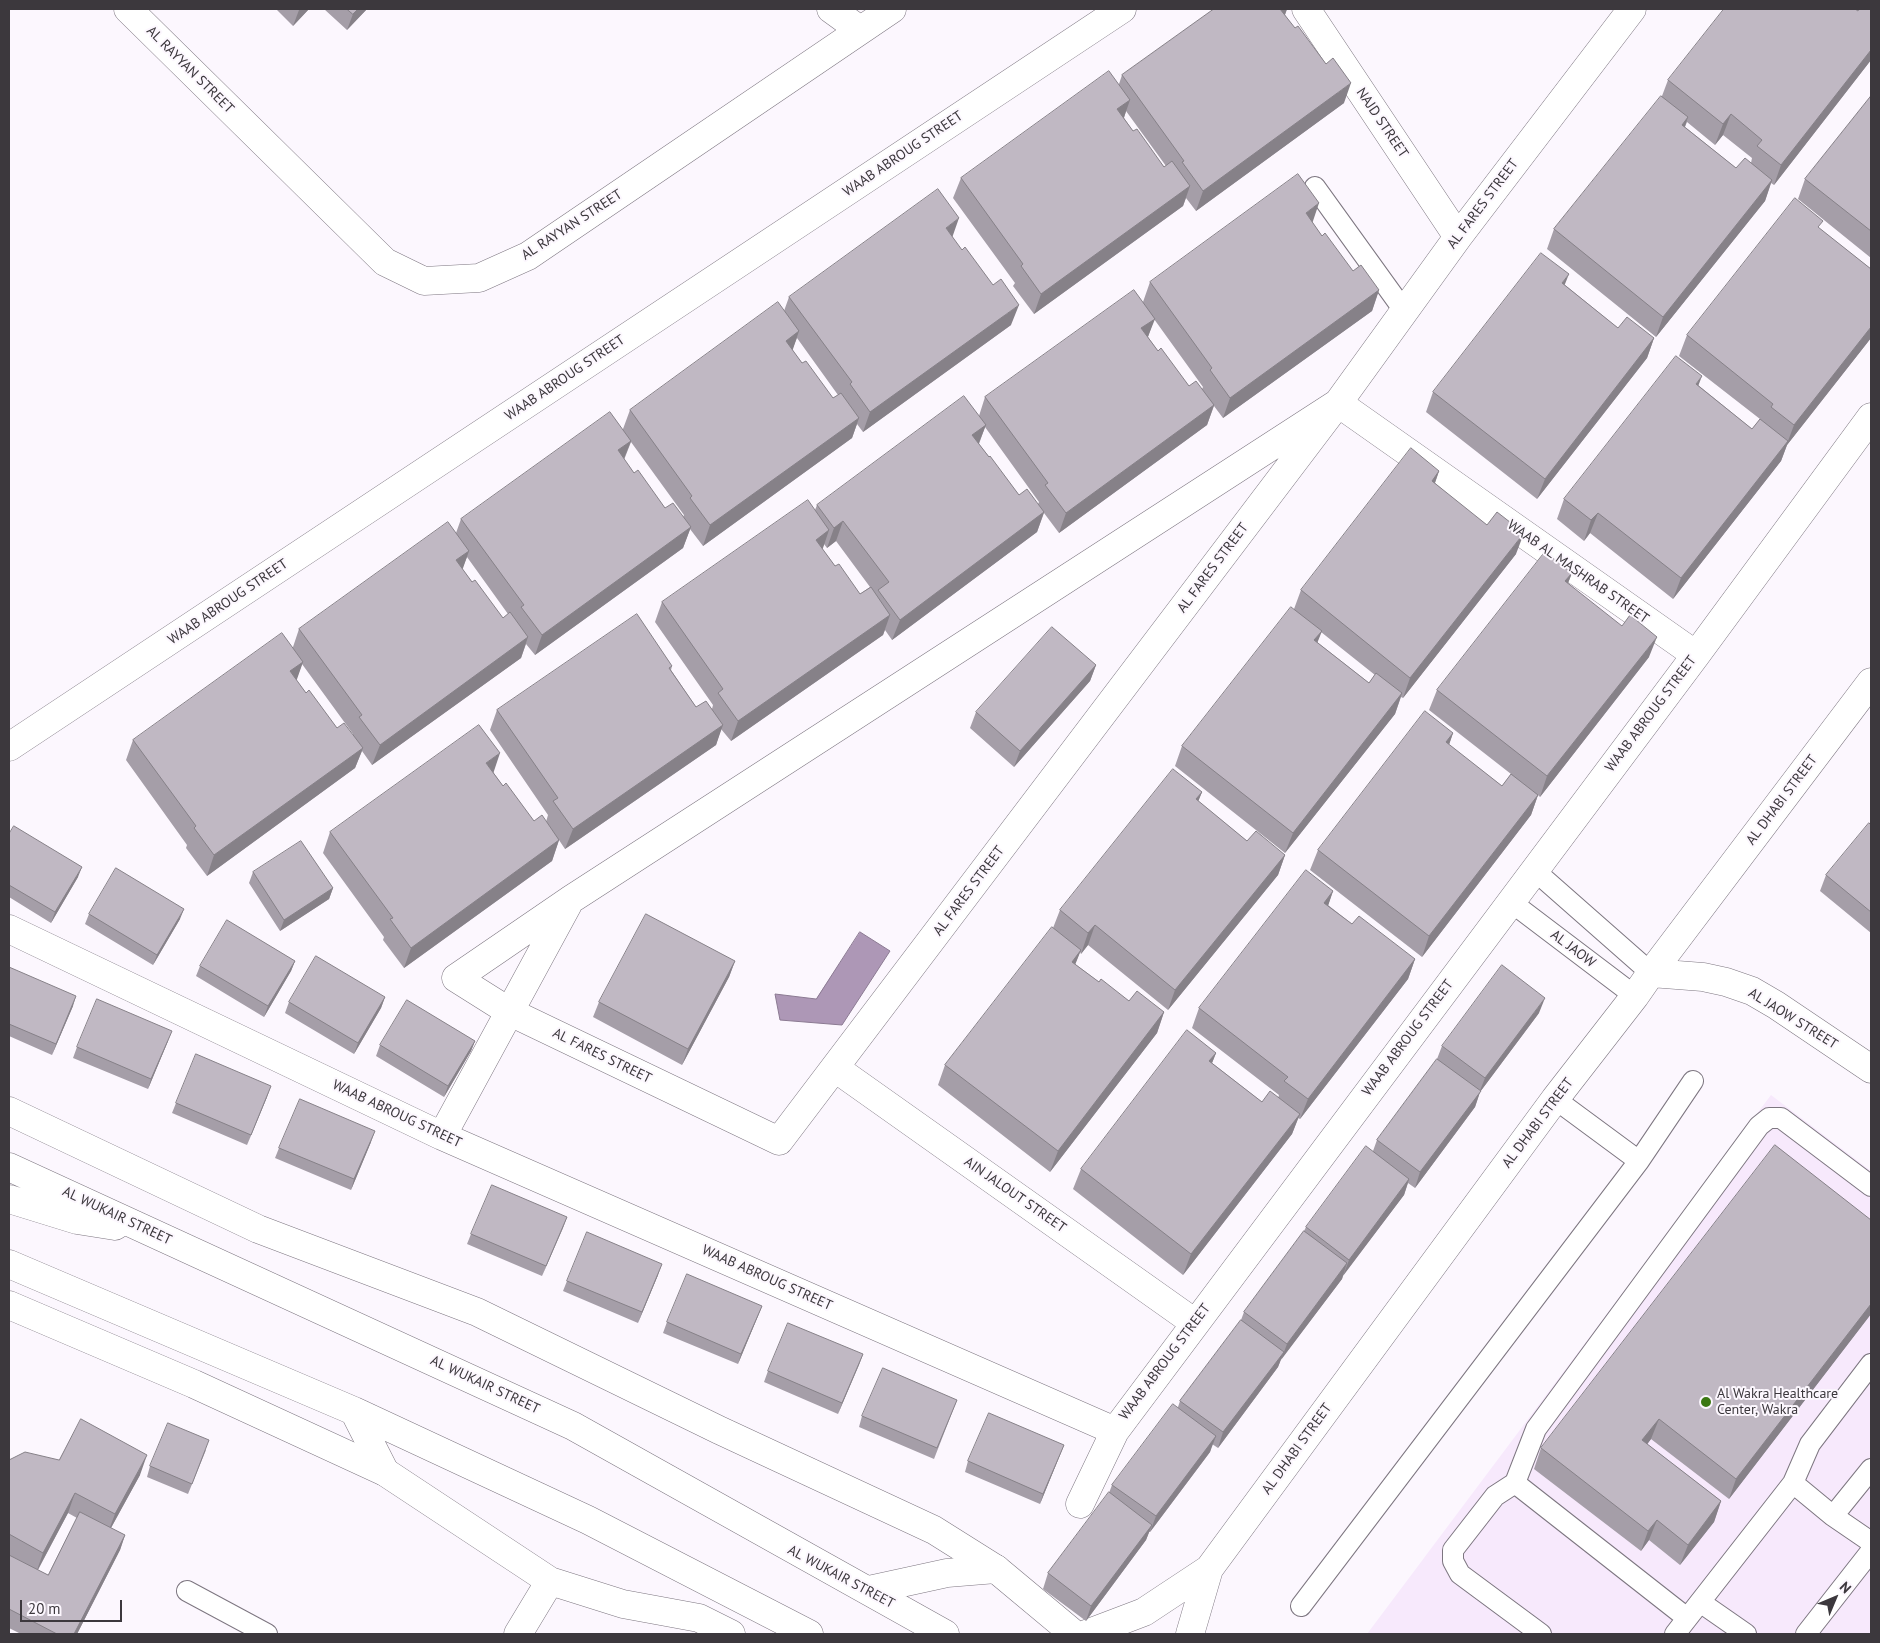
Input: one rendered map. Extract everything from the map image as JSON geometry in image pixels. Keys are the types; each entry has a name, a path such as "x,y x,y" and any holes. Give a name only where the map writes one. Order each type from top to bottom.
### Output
{"street":[{"name":"AL RAYYAN STREET","path":"128,9 385,262 424,281 479,278 528,256 892,9"},
{"path":"831,9 860,30"},
{"name":"WAAB ABROUG STREET","path":"9,747 1122,9"},
{"name":"NAJD STREET","path":"1306,9 1458,237"},
{"name":"AL FARES STREET","path":"1338,403 570,900 456,978 510,1012 779,1141 1338,403 1458,237 1632,9"},
{"name":"WAAB AL MASHRAB STREET","path":"1338,403 1696,655"},
{"name":"WAAB ABROUG STREET","path":"9,928 442,1136 1115,1431 1696,655 1871,417"},
{"name":"AL DHABI STREET","path":"1190,1634 1209,1569 1555,1099 1635,996 1871,682"},
{"name":"AL FARES STREET","path":"442,1136 570,900"},
{"name":"AL JAOW STREET","path":"1651,973 1703,977 1726,982 1752,991 1871,1069"},
{"name":"AIN JALOUT STREET","path":"835,1068 1195,1323"},
{"path":"9,1111 258,1229 477,1312 719,1430 934,1530 996,1569 1074,1634"},
{"name":"AL WUKAIR STREET","path":"9,1167 573,1426 945,1634"},
{"path":"9,1199 77,1220 154,1233"},
{"path":"9,1264 354,1411 588,1520 810,1634"},
{"path":"9,1305 194,1384 385,1472 550,1581 624,1604 699,1618 731,1634"},
{"path":"354,1411 385,1472"},
{"path":"1080,1504 1115,1431"},
{"path":"869,1590 947,1573 996,1569"},
{"name":"AL DHABI STREET","path":"1086,1634 1144,1612 1209,1569"},
{"path":"518,1634 550,1581"}],"lane":[{"path":"1315,187 1405,312"},
{"path":"1534,870 1651,973"},
{"name":"AL JAOW","path":"1511,902 1635,996"},
{"path":"1302,1606 1639,1161 1692,1081"},
{"path":"1555,1099 1639,1161"},
{"path":"1541,1634 1460,1574 1453,1560 1453,1550 1495,1496 1515,1483 1536,1429 1759,1126 1769,1118 1781,1118 1871,1186"},
{"path":"1674,1634 1793,1483 1810,1444 1871,1364"},
{"path":"1833,1516 1871,1469"},
{"path":"1515,1483 1687,1618"},
{"path":"1793,1483 1833,1516 1871,1542"},
{"path":"1806,1634 1871,1550"},
{"path":"187,1591 267,1634"},
{"path":"1700,1602 1746,1634"}],"shaded area":[{"path":"860,932 890,951 842,1025 780,1020 775,994 816,999"},
{"name":"Al Wakra Healthcare Center, Wakra","path":"1771,1095 1871,1171 1871,1634 1367,1634"}],"building":[{"path":"347,9 358,9 353,14"},
{"path":"1214,9 1280,9 1295,28 1298,26 1326,64 1333,58 1351,83 1203,191 1182,162 1184,161 1122,75"},
{"path":"1724,9 1855,9 1858,11 1859,9 1871,9 1871,50 1781,165 1757,146 1762,140 1731,114 1723,124 1668,80"},
{"path":"1109,71 1130,100 1117,109 1133,131 1137,129 1164,167 1172,161 1190,186 1041,294 1021,266 1023,264 961,178"},
{"path":"1661,96 1688,117 1682,125 1736,168 1745,158 1772,180 1663,317 1554,229"},
{"path":"1871,96 1871,231 1805,179"},
{"path":"1298,174 1319,203 1306,213 1322,236 1325,233 1353,271 1361,265 1379,290 1230,398 1210,370 1212,368 1150,282"},
{"path":"938,189 959,218 946,228 962,250 965,247 993,285 1001,279 1019,305 870,412 850,384 852,382 789,297"},
{"path":"1795,198 1823,221 1818,227 1871,269 1871,327 1794,425 1771,407 1773,404 1687,335"},
{"path":"1541,253 1569,274 1562,283 1618,328 1627,317 1654,338 1545,479 1433,392"},
{"path":"1134,290 1155,319 1141,328 1158,351 1161,348 1189,386 1196,381 1214,405 1066,513 1045,485 1048,483 985,397"},
{"path":"778,302 799,331 786,341 802,363 806,361 833,398 841,393 859,418 710,525 690,498 692,496 630,410"},
{"path":"1676,356 1702,376 1696,384 1752,429 1760,419 1788,441 1681,578 1598,513 1591,520 1564,499"},
{"path":"964,396 986,425 972,435 1019,495 1027,489 1044,512 900,620 878,590 889,582 843,521 834,528 817,505"},
{"path":"610,412 631,441 618,450 634,473 638,470 665,508 673,503 691,527 542,635 521,607 524,605 461,519"},
{"path":"1411,448 1439,471 1432,481 1487,525 1497,512 1524,533 1410,678 1301,590"},
{"path":"808,500 829,530 816,540 835,566 839,564 860,594 871,587 890,615 738,721 718,693 723,689 662,602"},
{"path":"448,522 469,551 456,560 472,582 475,580 503,618 510,612 528,637 380,745 359,717 362,715 299,629"},
{"path":"1545,552 1572,573 1565,581 1622,626 1630,615 1657,637 1547,776 1437,690"},
{"path":"1291,607 1322,631 1314,640 1369,683 1376,673 1402,693 1293,833 1182,746"},
{"path":"637,614 672,666 669,668 696,707 706,701 723,725 573,829 553,801 558,798 497,710"},
{"path":"1052,627 1096,665 1020,751 976,712"},
{"path":"282,633 303,662 290,671 306,693 309,690 337,728 344,723 363,748 214,855 194,828 196,826 133,740"},
{"path":"1425,711 1453,733 1446,742 1502,786 1511,774 1538,795 1429,936 1318,850"},
{"path":"479,725 500,753 486,763 503,786 506,783 534,821 542,815 559,840 411,948 390,919 393,918 330,832"},
{"path":"1173,769 1202,792 1196,799 1247,841 1256,831 1285,855 1175,990 1095,925 1088,933 1060,910"},
{"path":"1869,823 1871,825 1871,912 1826,875"},
{"path":"14,826 82,867 55,912 9,885 9,834"},
{"path":"301,841 333,888 284,920 253,872"},
{"path":"116,868 184,909 157,955 89,914"},
{"path":"1306,870 1333,891 1324,903 1352,924 1359,916 1415,959 1308,1099 1284,1081 1288,1077 1199,1008"},
{"path":"646,914 735,961 688,1049 599,1002"},
{"path":"227,920 295,961 268,1006 200,966"},
{"path":"1052,927 1081,950 1072,962 1099,982 1101,979 1129,1001 1137,991 1164,1012 1058,1151 945,1065"},
{"path":"316,956 385,997 358,1043 289,1002"},
{"path":"1502,965 1545,998 1485,1078 1442,1046"},
{"path":"9,967 76,996 56,1044 9,1024"},
{"path":"97,999 172,1031 151,1079 77,1047"},
{"path":"407,1000 475,1041 448,1086 380,1045"},
{"path":"1187,1030 1216,1053 1209,1061 1262,1102 1270,1091 1300,1114 1191,1254 1081,1169"},
{"path":"196,1054 271,1086 251,1135 176,1103"},
{"path":"1437,1059 1481,1091 1420,1172 1377,1140"},
{"path":"300,1099 375,1131 354,1179 279,1148"},
{"path":"1775,1145 1871,1220 1871,1304 1736,1479 1659,1419 1642,1440 1721,1501 1688,1545 1657,1520 1648,1531 1541,1448"},
{"path":"1366,1146 1409,1179 1349,1260 1306,1227"},
{"path":"492,1185 567,1217 546,1266 471,1234"},
{"path":"1304,1231 1347,1263 1287,1344 1244,1312"},
{"path":"587,1232 662,1264 642,1312 567,1281"},
{"path":"687,1274 762,1306 741,1354 667,1322"},
{"path":"1241,1320 1284,1352 1223,1432 1180,1401"},
{"path":"788,1323 863,1354 842,1403 768,1371"},
{"path":"883,1368 957,1400 937,1448 862,1416"},
{"path":"1173,1404 1216,1436 1156,1516 1112,1485"},
{"path":"989,1413 1064,1445 1043,1494 968,1461"},
{"path":"81,1419 147,1455 115,1514 75,1493 43,1553 9,1534 9,1460 25,1452 59,1460"},
{"path":"168,1423 209,1440 192,1484 150,1466"},
{"path":"1109,1492 1152,1525 1091,1606 1048,1573"},
{"path":"80,1512 125,1535 74,1634 57,1634 9,1609 9,1555 48,1575"}],"place":[{"name":"Al Wakra Healthcare Center, Wakra","path":"1706,1402"}]}
